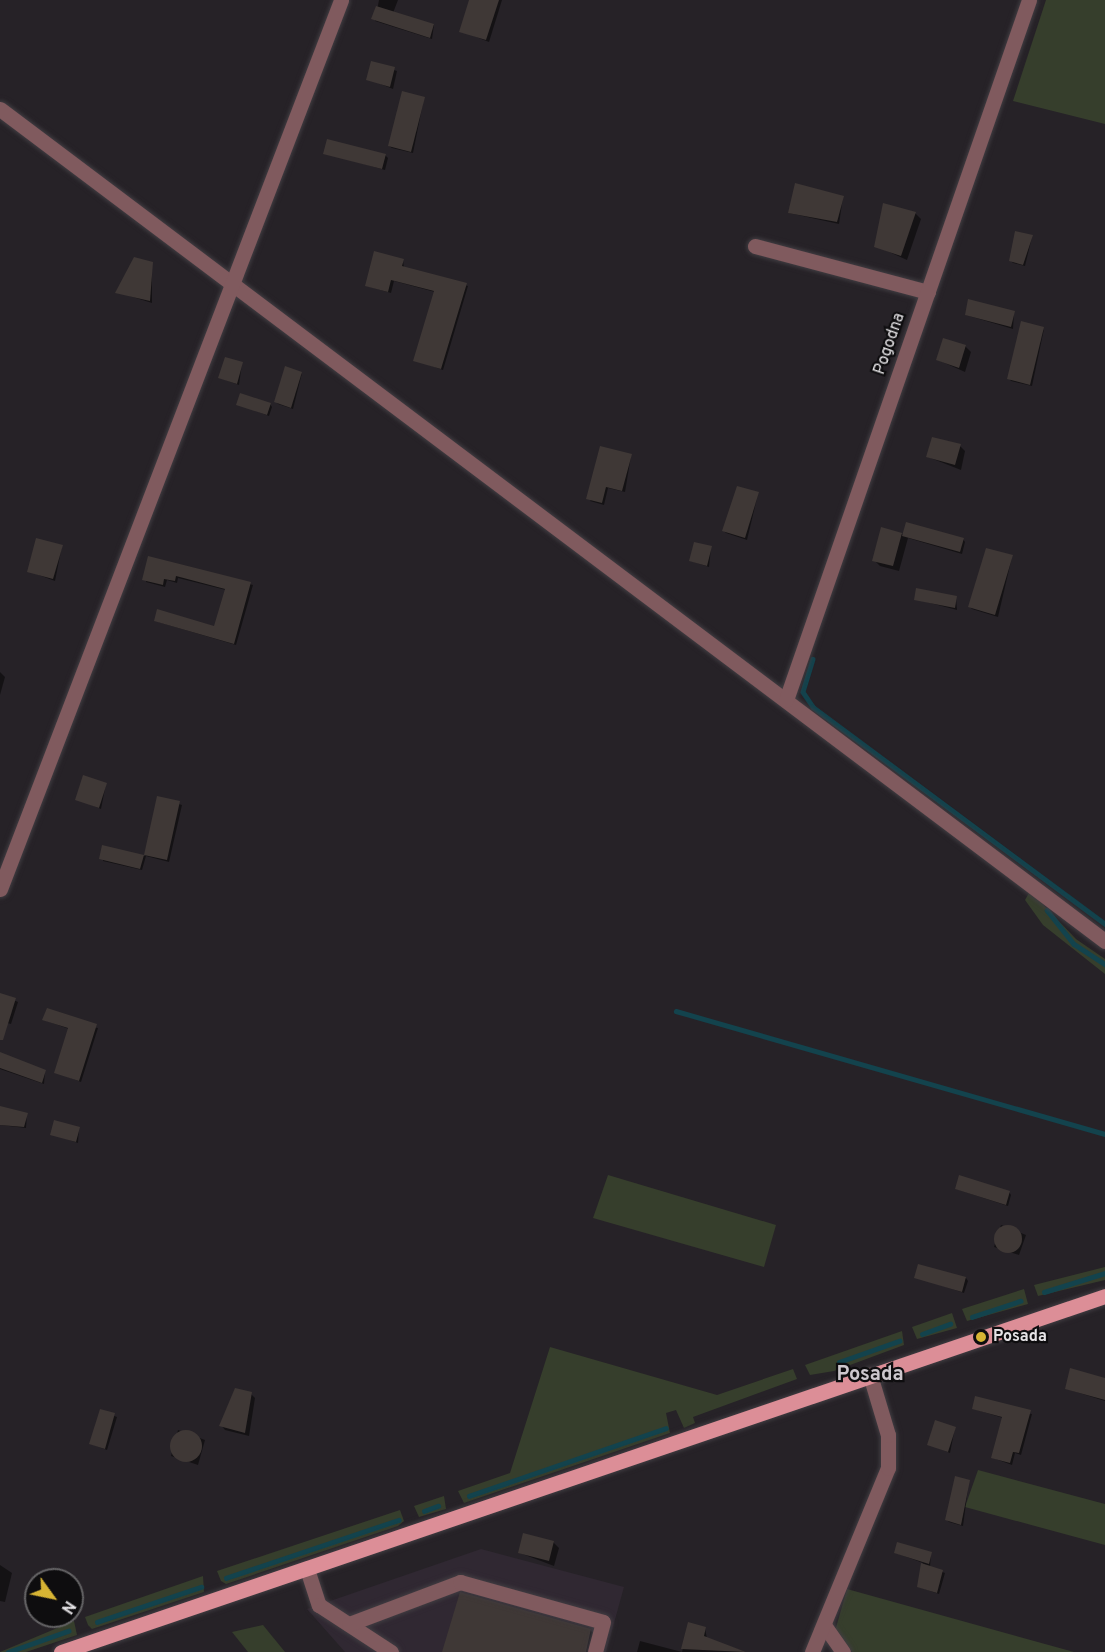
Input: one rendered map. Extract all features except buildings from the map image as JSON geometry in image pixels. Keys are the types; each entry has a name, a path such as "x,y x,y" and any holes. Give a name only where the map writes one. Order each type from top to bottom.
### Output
{"main road":[{"path":"61,1652 1105,1296"}],"street":[{"path":"0,889 341,0"},
{"name":"Pogodna","path":"786,700 1029,0"},
{"path":"0,109 1105,941"},
{"path":"755,246 928,292"},
{"path":"812,1652 888,1468 888,1435 870,1375"},
{"path":"307,1569 319,1605 391,1652"},
{"path":"349,1624 460,1582 603,1622 595,1652"},
{"path":"824,1625 843,1652"}],"shaded area":[{"path":"481,1549 624,1587 606,1652 345,1652 307,1609"}],"green space":[{"path":"1046,0 1105,0 1105,124 1013,101"},
{"path":"1030,891 1076,939 1105,959 1105,974 1043,925 1025,900"},
{"path":"608,1175 776,1225 764,1267 593,1218"},
{"path":"1105,1267 1105,1280 1038,1296 1034,1285"},
{"path":"1024,1289 1028,1304 967,1321 962,1309"},
{"path":"952,1313 957,1328 917,1339 912,1327"},
{"path":"902,1331 904,1345 834,1371 810,1375 805,1365"},
{"path":"550,1347 717,1395 793,1369 797,1379 693,1417 695,1423 684,1428 676,1410 666,1413 670,1433 464,1503 458,1491 510,1473"},
{"path":"978,1470 1105,1504 1105,1545 965,1507"},
{"path":"444,1496 446,1509 419,1517 414,1506"},
{"path":"400,1510 404,1521 398,1526 226,1584 221,1581 217,1571"},
{"path":"203,1576 204,1592 92,1629 88,1625 85,1617"},
{"path":"847,1589 1074,1652 852,1652 835,1631"},
{"path":"263,1625 285,1652 248,1652 232,1632"},
{"path":"57,1628 76,1628 77,1635 26,1652 0,1652"}],"waterway":[{"path":"813,659 803,692 813,707 1105,924"},
{"path":"1047,910 1074,944 1105,964"},
{"path":"676,1011 1105,1134"},
{"path":"1044,1292 1105,1273"},
{"path":"972,1317 1020,1301"},
{"path":"922,1334 950,1324"},
{"path":"839,1362 899,1341"},
{"path":"469,1496 666,1428"},
{"path":"424,1511 438,1506"},
{"path":"226,1578 398,1520"},
{"path":"97,1622 201,1587"},
{"path":"8,1652 68,1631"}],"place":[{"name":"Posada","path":"981,1337"}],"district":[{"name":"Posada","path":"870,1375"}]}
